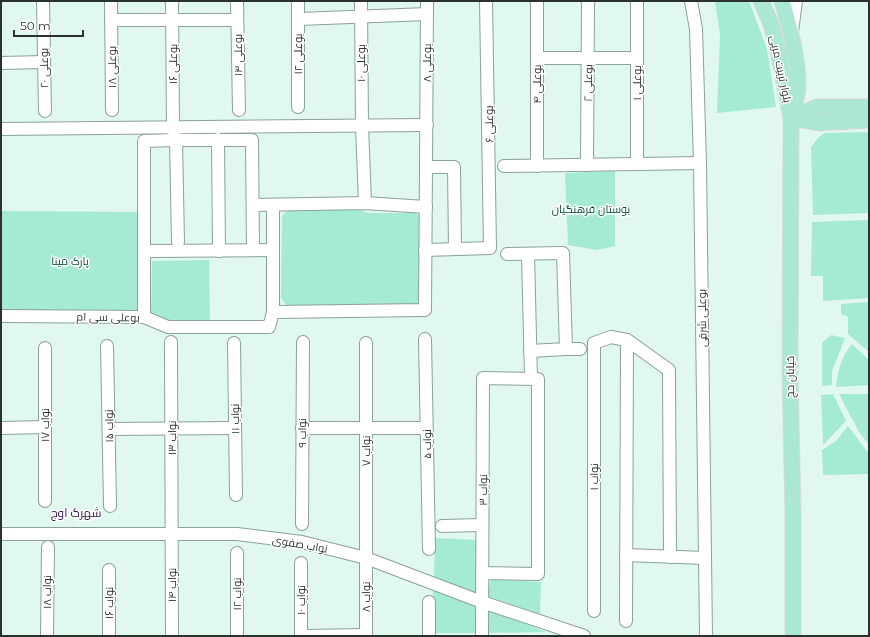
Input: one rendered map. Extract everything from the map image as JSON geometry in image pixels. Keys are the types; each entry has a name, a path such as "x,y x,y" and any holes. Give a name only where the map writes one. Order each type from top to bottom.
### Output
{"main road":[{"name":"بلوار تربیت مربی","path":"761,1 771,24 778,51 791,118"},
{"name":"بلوار تربیت مربی","path":"782,1 792,36 798,88 791,118"},
{"path":"798,88 805,98 817,107"},
{"path":"791,118 817,107 869,107"},
{"path":"791,118 818,123 869,120"},
{"name":"خیابان حج","path":"791,118 790,375 793,513 793,636"}],"street":[{"name":"بوعلی ۲۰","path":"43,1 45,111"},
{"name":"بوعلی ۱۸","path":"111,1 112,110"},
{"name":"بوعلی ۱۶","path":"172,1 173,128 176,140 178,242"},
{"name":"بوعلی ۱۴","path":"237,1 239,110"},
{"name":"بوعلی ۱۲","path":"298,1 298,107"},
{"name":"بوعلی ۱۰","path":"361,1 362,126 365,203"},
{"name":"بوعلی ۸","path":"273,312 425,310 427,1"},
{"name":"بوعلی ۶","path":"455,249 490,248 486,1"},
{"name":"بوعلی ۴","path":"537,1 537,166"},
{"name":"بوعلی ۲","path":"587,165 588,1"},
{"name":"بوعلی ۱","path":"637,1 637,164"},
{"name":"بوعلی شرقی","path":"691,1 696,29 700,163 706,636"},
{"path":"792,36 796,1"},
{"path":"299,18 426,14"},
{"path":"111,20 237,20"},
{"path":"537,58 636,58"},
{"path":"1,63 44,62"},
{"path":"1,129 427,125"},
{"path":"218,139 219,251"},
{"path":"144,317 144,141 218,139 252,140 253,250"},
{"path":"504,166 700,163"},
{"path":"425,250 455,249 454,167 426,167"},
{"path":"253,205 365,203 426,207"},
{"path":"273,205 273,312"},
{"path":"145,251 273,250"},
{"path":"507,254 563,253 566,349"},
{"path":"482,573 538,574 534,378 530,351 528,254"},
{"name":"بوعلی سی ام","path":"1,316 144,317 168,327 269,327 273,312"},
{"name":"نواب ۱","path":"594,611 594,343 611,338 627,340"},
{"name":"نواب ۵","path":"425,339 429,549"},
{"path":"627,340 669,370 670,557"},
{"path":"626,621 627,340"},
{"name":"نواب ۱۳","path":"171,342 172,534"},
{"name":"نواب ۹","path":"302,342 302,524"},
{"name":"نواب ۱۱","path":"234,343 236,494"},
{"name":"نواب ۷","path":"366,343 366,558"},
{"name":"نواب ۱۵","path":"108,346 110,506"},
{"name":"نواب ۱۷","path":"45,348 45,501"},
{"path":"530,351 580,349"},
{"name":"نواب ۳","path":"482,636 483,378 534,378"},
{"path":"1,428 45,427"},
{"path":"109,430 235,428"},
{"path":"302,428 426,428"},
{"path":"442,526 482,525"},
{"name":"نواب صفوی","path":"1,534 237,534 302,542 366,558 482,602 584,636"},
{"name":"نواب ۱۴","path":"172,534 172,636"},
{"name":"نواب ۱۸","path":"47,636 48,547"},
{"name":"نواب ۱۲","path":"237,553 237,636"},
{"path":"626,556 705,558"},
{"name":"نواب ۸","path":"366,558 366,636"},
{"name":"نواب ۱۰","path":"301,563 301,636"},
{"name":"نواب ۱۶","path":"109,570 110,636"},
{"path":"429,602 429,636"},
{"path":"301,636 366,636"}],"green space":[{"path":"715,1 749,1 767,49 776,107 717,113 720,34"},
{"path":"869,132 869,213 813,215 811,147 820,136 825,133"},
{"name":"بوستان فرهنگیان","path":"615,171 615,246 597,250 568,245 565,173"},
{"path":"354,206 367,213 416,213 421,217 422,298 416,305 287,306 281,298 282,216 290,208"},
{"name":"پارک مینا","path":"1,211 139,212 139,311 1,310"},
{"path":"869,220 869,298 823,301 823,276 811,276 812,222"},
{"path":"209,260 210,322 167,321 151,313 152,261"},
{"path":"869,302 869,352 848,334 848,317 841,314 841,304"},
{"path":"831,335 845,338 832,371 832,385 822,386 822,343"},
{"path":"852,344 868,359 869,385 836,387 841,364 845,354"},
{"path":"833,394 846,421 823,445 821,395"},
{"path":"839,394 869,394 869,445 859,432"},
{"path":"848,426 869,454 869,474 823,475 822,450 836,441"},
{"path":"435,538 477,540 478,596 434,579"},
{"path":"491,579 541,582 540,614 487,596"},
{"path":"433,588 477,605 477,633 432,633"},
{"path":"486,608 546,632 486,633"}],"district":[{"name":"شهرک اوج","path":"76,512"}]}
